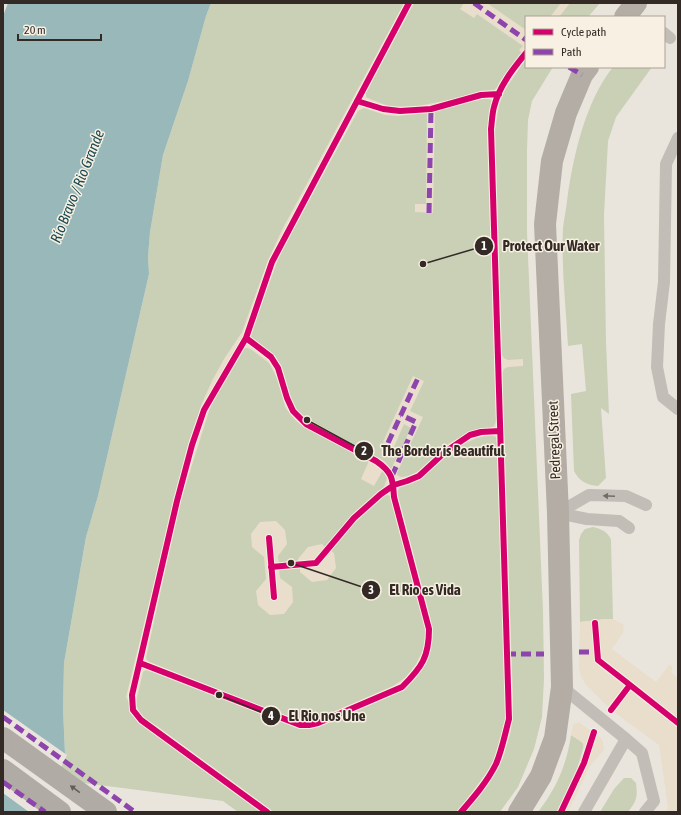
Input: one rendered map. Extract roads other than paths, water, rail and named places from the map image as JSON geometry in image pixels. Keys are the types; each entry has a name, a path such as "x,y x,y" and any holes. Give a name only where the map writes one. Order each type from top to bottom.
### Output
{"main road":[{"name":"Pedregal Street","path":"519,812 542,776 555,738 562,687 558,513 545,224 552,161 566,113 582,75 587,68"},
{"path":"3,738 106,812"},
{"path":"3,770 60,812"}],"lane":[{"path":"678,138 666,164 664,282 659,324 657,367 663,397 678,409"},
{"path":"558,513 589,495 626,496 646,506"},
{"path":"558,513 587,519 619,521 629,528"},
{"path":"562,687 626,739 642,754 654,801 645,812"},
{"path":"584,812 626,739"}],"water":[{"name":"Río Bravo / Rio Grande","path":"8,3 211,3 188,81 163,155 150,232 148,257 149,274 98,496 86,537 64,663 63,709 65,754 38,812 3,812 3,16"}],"place":[{"name":"Protect Our Water","path":"423,264"},
{"name":"The Border is Beautiful","path":"307,420"},
{"name":"El Rio es Vida","path":"291,563"},
{"name":"El Rio nos Une","path":"219,695"}]}
